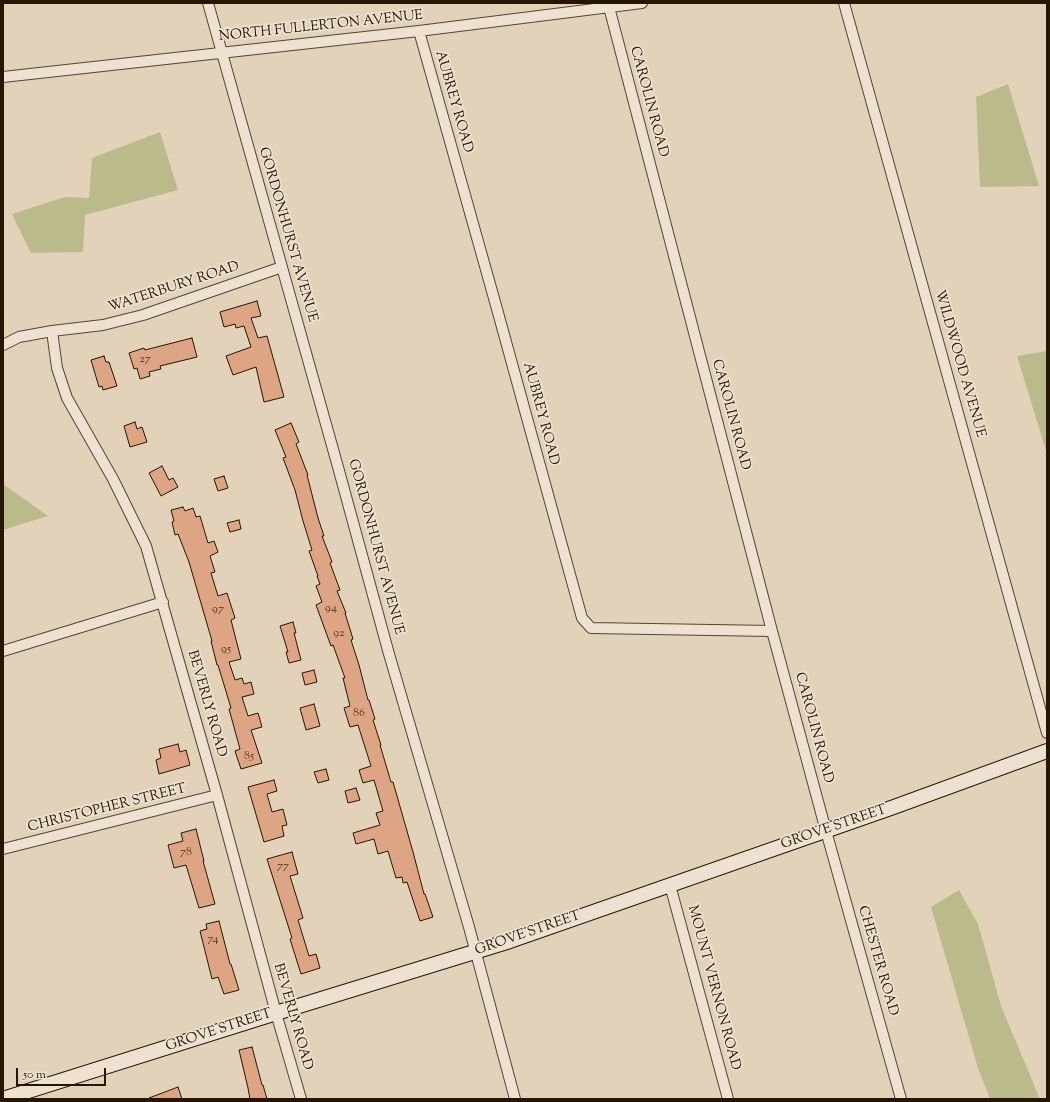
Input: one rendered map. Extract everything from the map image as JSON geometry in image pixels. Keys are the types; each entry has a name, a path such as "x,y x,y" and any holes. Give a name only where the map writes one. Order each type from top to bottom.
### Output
{"main road":[{"name":"GROVE STREET","path":"3,1099 510,941 826,831 1047,750"}],"street":[{"name":"GORDONHURST AVENUE","path":"208,3 389,654 475,952 515,1099"},
{"name":"NORTH FULLERTON AVENUE","path":"3,77 642,3"},
{"name":"WILDWOOD AVENUE","path":"844,3 1047,733"},
{"name":"CAROLIN ROAD","path":"609,7 772,631 826,831"},
{"name":"AUBREY ROAD","path":"419,30 582,618 591,628 772,631"},
{"name":"WATERBURY ROAD","path":"3,345 19,337 52,331 103,325 143,315 282,267"},
{"name":"BEVERLY ROAD","path":"52,331 57,368 67,398 113,479 146,546 217,795 300,1099"},
{"path":"3,650 163,602"},
{"name":"CHRISTOPHER STREET","path":"3,849 217,795"},
{"name":"CHESTER ROAD","path":"826,831 901,1099"},
{"name":"MOUNT VERNON ROAD","path":"670,885 728,1099"}],"green space":[{"path":"1008,84 1039,186 980,187 976,97"},
{"path":"160,132 178,190 85,215 83,252 31,253 12,214 65,197 89,198 92,158"},
{"path":"1047,351 1047,454 1017,356"},
{"path":"3,484 48,516 3,530"},
{"path":"959,890 978,924 1001,1006 1040,1099 990,1099 978,1068 931,907"}],"building":[{"path":"257,301 261,316 251,318 258,338 267,336 284,397 264,402 256,367 233,375 226,356 251,347 244,326 236,328 235,324 224,327 220,312"},
{"path":"192,338 197,357 160,366 161,369 149,372 150,376 140,379 137,368 134,369 129,353 144,348 145,350"},
{"path":"104,356 106,362 109,362 117,386 103,390 102,386 99,387 91,360"},
{"path":"135,422 137,429 142,427 147,442 130,447 124,426"},
{"path":"291,423 299,442 296,444 308,475 318,518 324,536 322,536 332,562 330,563 340,590 337,591 346,613 353,639 351,640 375,719 373,720 380,745 391,782 393,782 424,894 433,917 420,921 407,882 403,883 402,877 396,878 388,851 378,854 374,839 356,844 353,833 380,825 376,813 383,811 374,780 363,783 359,770 371,766 358,725 350,727 344,708 350,706 343,678 345,678 316,605 322,602 316,586 320,584 309,551 312,550 295,490 283,458 286,457 275,430"},
{"path":"162,466 169,480 173,478 178,487 161,496 149,473"},
{"path":"224,476 228,488 218,491 214,479"},
{"path":"183,507 185,511 193,508 196,517 200,516 208,543 214,541 218,552 210,556 215,572 211,573 218,596 227,593 235,618 231,620 241,659 229,662 235,680 242,678 244,684 251,682 254,694 242,697 248,716 258,713 262,727 251,730 262,763 241,769 235,751 240,749 229,709 231,708 217,665 212,641 189,562 178,534 175,535 172,522 174,521 171,510"},
{"path":"239,520 241,529 230,532 227,523"},
{"path":"293,622 296,633 294,633 301,660 289,663 286,652 288,652 280,626"},
{"path":"314,670 317,682 305,685 302,673"},
{"path":"314,704 320,726 306,730 300,708"},
{"path":"178,744 180,752 186,750 190,765 159,774 156,760 161,758 159,749"},
{"path":"326,769 329,780 318,783 314,772"},
{"path":"274,780 277,791 267,794 272,812 283,809 287,825 282,826 284,836 264,842 248,787"},
{"path":"356,788 360,800 348,803 345,791"},
{"path":"196,829 215,904 199,908 186,865 174,868 168,845 183,841 181,833"},
{"path":"292,852 298,874 290,876 303,918 298,920 309,956 316,954 320,968 301,974 290,939 292,938 267,859"},
{"path":"219,921 230,964 239,990 224,994 218,977 212,979 200,931 207,929 206,924"},
{"path":"252,1047 267,1099 250,1099 239,1050"},
{"path":"178,1087 182,1099 149,1099 149,1098"}]}
